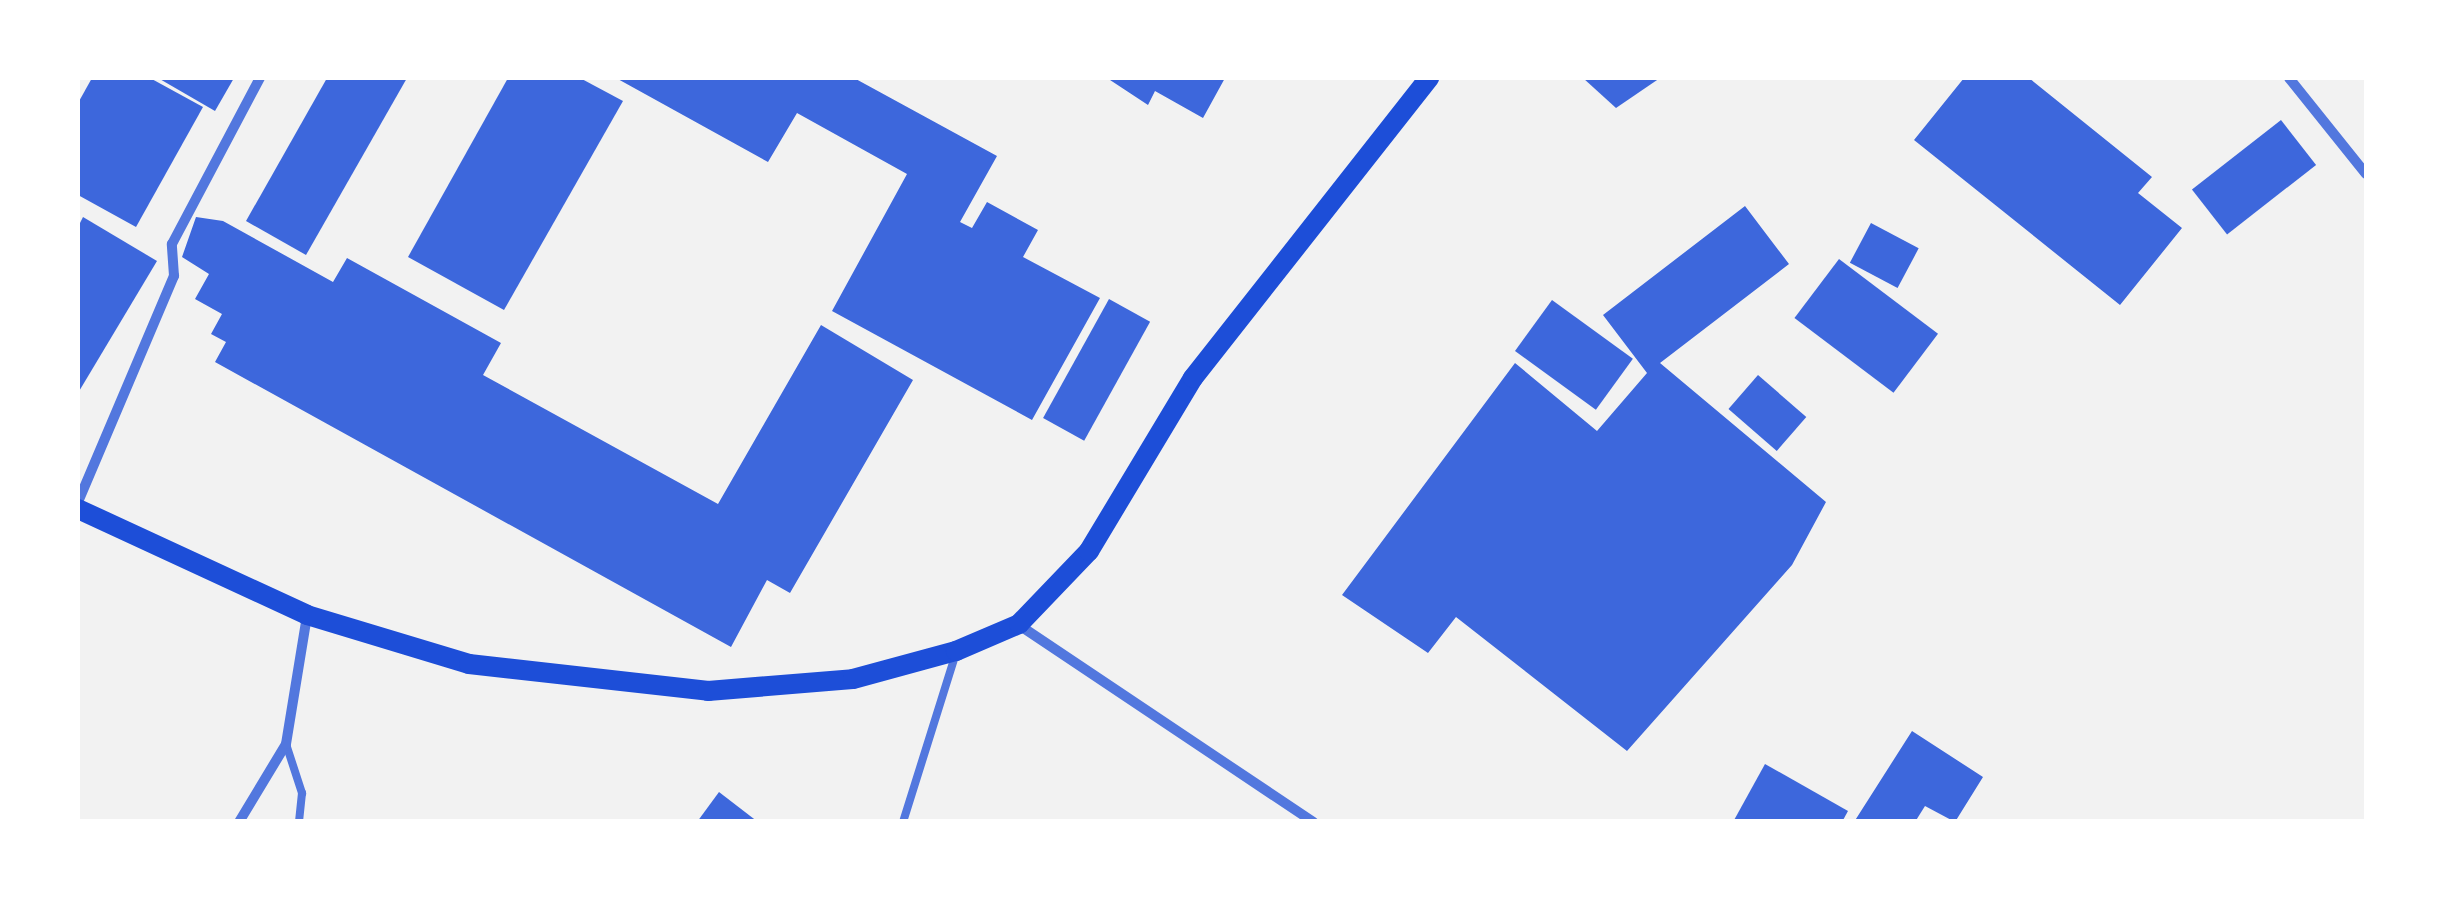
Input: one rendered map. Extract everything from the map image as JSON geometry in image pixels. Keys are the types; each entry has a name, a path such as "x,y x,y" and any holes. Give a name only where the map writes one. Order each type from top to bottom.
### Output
{"main road":[{"path":"78,505 307,615 469,664 708,690 854,679 956,652 1018,624 1089,552 1193,378 1429,78"}],"street":[{"path":"78,505 174,276 172,244 260,78"},
{"path":"2289,78 2366,174"},
{"path":"239,822 286,744 307,615"},
{"path":"1018,624 1313,822"}],"lane":[{"path":"904,822 956,652"},
{"path":"286,744 302,794 299,822"}],"building":[{"path":"92,78 150,78 203,107 136,227 78,195 78,103"},
{"path":"158,78 234,78 215,111"},
{"path":"327,78 407,78 306,255 246,221"},
{"path":"508,78 580,78 623,101 504,310 408,257"},
{"path":"616,78 854,78 997,156 960,222 972,228 987,202 1038,230 1023,257 1100,298 1032,420 832,311 907,174 797,113 768,162"},
{"path":"1107,78 1225,78 1203,118 1155,91 1148,105"},
{"path":"1583,78 1660,78 1616,108"},
{"path":"1964,78 2029,78 2152,177 2138,193 2182,228 2120,305 1914,140"},
{"path":"2281,120 2316,165 2227,234 2192,190"},
{"path":"1745,206 1789,264 1660,363 1826,502 1792,565 1627,751 1456,617 1428,653 1342,595 1515,363 1597,431 1647,373 1603,315"},
{"path":"83,217 157,261 78,393 78,227"},
{"path":"196,217 223,221 333,282 347,258 501,343 483,375 718,504 821,325 913,380 790,593 767,580 731,647 215,362 226,342 211,334 222,314 195,299 209,274 182,257"},
{"path":"1871,223 1919,248 1898,288 1850,263"},
{"path":"1839,259 1938,334 1893,393 1794,318"},
{"path":"1109,299 1150,322 1084,441 1043,418"},
{"path":"1552,300 1633,359 1596,410 1515,351"},
{"path":"1758,375 1806,417 1777,451 1728,409"},
{"path":"1912,731 1983,777 1955,822 1925,806 1915,822 1854,822"},
{"path":"1765,764 1848,811 1842,822 1733,822"},
{"path":"719,792 758,822 697,822"}]}
